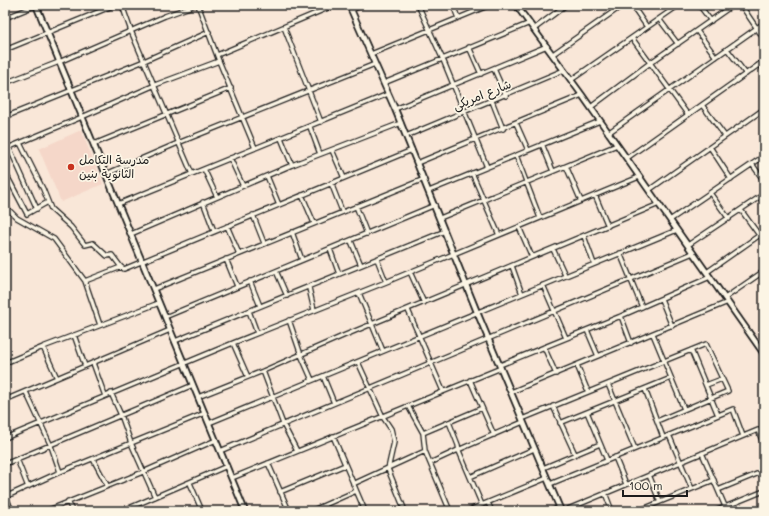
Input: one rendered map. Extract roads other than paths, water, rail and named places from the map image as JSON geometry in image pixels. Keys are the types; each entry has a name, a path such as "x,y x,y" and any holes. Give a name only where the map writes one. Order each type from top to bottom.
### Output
{"street":[{"path":"5,18 36,5 245,511"},
{"path":"5,50 115,5"},
{"path":"122,5 131,32 192,174"},
{"path":"5,83 60,62 165,16 197,5 255,148"},
{"path":"217,55 335,5"},
{"path":"349,5 401,123 455,253 477,312 561,510"},
{"path":"351,10 364,5"},
{"path":"418,5 443,59 487,167"},
{"path":"452,5 458,18"},
{"path":"371,54 490,5"},
{"path":"516,5 591,107 764,354"},
{"path":"534,29 566,5"},
{"path":"609,5 614,11"},
{"path":"553,54 623,5"},
{"path":"632,5 647,27"},
{"path":"571,80 679,5"},
{"path":"699,5 711,21"},
{"path":"591,107 650,63 733,5"},
{"path":"741,5 764,39"},
{"path":"659,19 678,44"},
{"path":"608,133 764,22"},
{"path":"384,83 530,23"},
{"path":"284,27 320,122"},
{"path":"697,31 716,57"},
{"path":"5,116 144,61 209,32"},
{"path":"632,38 688,115"},
{"path":"395,109 547,46"},
{"path":"469,47 481,74"},
{"path":"727,49 746,74"},
{"path":"5,149 155,85 219,61"},
{"path":"627,158 764,61"},
{"path":"106,174 178,143 375,64"},
{"path":"760,64 764,70"},
{"path":"494,69 506,96"},
{"name":"شارع امريكى","path":"406,136 506,96 564,70"},
{"path":"94,144 230,88"},
{"path":"118,204 388,94"},
{"path":"417,163 503,129 582,95"},
{"path":"492,101 503,129"},
{"path":"702,105 725,136"},
{"path":"649,190 764,109"},
{"path":"429,191 600,121"},
{"path":"131,234 216,196 401,123"},
{"path":"516,123 528,150"},
{"path":"310,126 320,154"},
{"path":"281,138 292,165"},
{"path":"20,143 43,189 51,209 73,229 85,245 93,244 107,256 112,255 120,267"},
{"path":"542,144 553,171"},
{"path":"440,218 617,145"},
{"path":"9,147 37,209"},
{"path":"710,147 731,179"},
{"path":"332,150 344,178"},
{"path":"85,281 120,267 127,268 412,150"},
{"path":"516,155 540,218"},
{"path":"670,220 764,156"},
{"path":"230,158 243,186"},
{"path":"752,164 764,181"},
{"path":"566,166 581,201"},
{"path":"204,169 216,196"},
{"path":"5,172 27,214 48,202"},
{"path":"472,173 499,235"},
{"path":"267,176 279,205"},
{"path":"5,438 257,333 386,282 639,176"},
{"path":"154,289 424,178"},
{"path":"331,183 342,211"},
{"path":"710,193 729,219"},
{"path":"302,195 314,223"},
{"path":"595,195 608,226"},
{"path":"688,245 729,219 762,195 764,201"},
{"path":"203,202 214,231"},
{"path":"198,397 659,204"},
{"path":"165,317 435,205"},
{"path":"5,206 20,220 52,237 85,281 100,325"},
{"path":"356,206 367,234"},
{"path":"741,210 758,235"},
{"path":"253,215 264,244"},
{"path":"227,226 239,254"},
{"path":"519,227 532,258"},
{"path":"209,423 565,275 678,230"},
{"path":"175,341 260,306 309,288 339,274 445,231"},
{"path":"292,232 302,260"},
{"path":"707,272 764,232"},
{"path":"584,236 594,264"},
{"path":"351,241 361,266"},
{"path":"330,249 339,274"},
{"path":"553,249 565,275"},
{"path":"620,253 642,307"},
{"path":"220,451 489,340 554,311 632,280 694,253"},
{"path":"226,259 237,286"},
{"path":"377,259 386,282"},
{"path":"512,266 522,294"},
{"path":"276,271 287,296"},
{"path":"511,392 672,326 726,300 764,271"},
{"path":"410,272 424,303"},
{"path":"232,478 383,417 710,277"},
{"path":"250,282 260,306"},
{"path":"543,285 566,338"},
{"path":"309,288 314,310"},
{"path":"359,293 383,351"},
{"path":"661,299 672,326"},
{"path":"5,363 159,303"},
{"path":"408,310 443,391"},
{"path":"249,311 257,333"},
{"path":"620,316 631,343"},
{"path":"289,320 301,355 312,380"},
{"path":"5,400 170,330"},
{"path":"587,330 598,356"},
{"path":"653,334 684,409"},
{"path":"74,335 85,366"},
{"path":"233,343 248,377"},
{"path":"430,464 553,406 706,344 728,392 657,420"},
{"path":"43,347 58,378"},
{"path":"544,347 556,374"},
{"path":"691,350 718,415"},
{"path":"358,362 394,438 388,469 405,511"},
{"path":"93,363 105,396"},
{"path":"577,365 588,392"},
{"path":"263,371 283,424 297,451"},
{"path":"323,376 334,403"},
{"path":"560,423 671,378"},
{"path":"706,385 722,379"},
{"path":"470,380 494,435"},
{"path":"608,384 635,449"},
{"path":"5,464 194,386"},
{"path":"645,389 663,437"},
{"path":"26,392 51,446 60,472"},
{"path":"111,394 121,415 131,444 155,497"},
{"path":"408,406 423,433 425,451 450,511"},
{"path":"553,406 575,454"},
{"path":"423,433 482,408"},
{"path":"550,484 733,409 743,436"},
{"path":"587,412 607,460"},
{"path":"12,511 6,497 60,472 205,413"},
{"path":"449,422 458,445 458,450 482,506"},
{"path":"551,511 561,510 605,493 758,430 764,446"},
{"path":"669,435 692,489"},
{"path":"333,436 365,511"},
{"path":"46,511 143,472 216,440"},
{"path":"543,468 600,444"},
{"path":"470,477 534,449"},
{"path":"353,484 425,451"},
{"path":"702,453 727,511"},
{"path":"615,457 626,484"},
{"path":"17,459 28,486"},
{"path":"93,459 107,486"},
{"path":"268,463 289,511"},
{"path":"280,492 345,465"},
{"path":"122,511 227,466"},
{"path":"718,490 764,471"},
{"path":"649,475 660,502"},
{"path":"467,511 547,478"},
{"path":"638,511 714,480"},
{"path":"190,482 202,511"},
{"path":"715,511 764,490"},
{"path":"311,511 356,491"},
{"path":"605,493 612,511"},
{"path":"68,501 72,511"},
{"path":"488,503 492,511"},
{"path":"325,505 327,511"}],"place":[{"name":"مدرسة التكامل الثانوية بنين","path":"71,167"}]}
